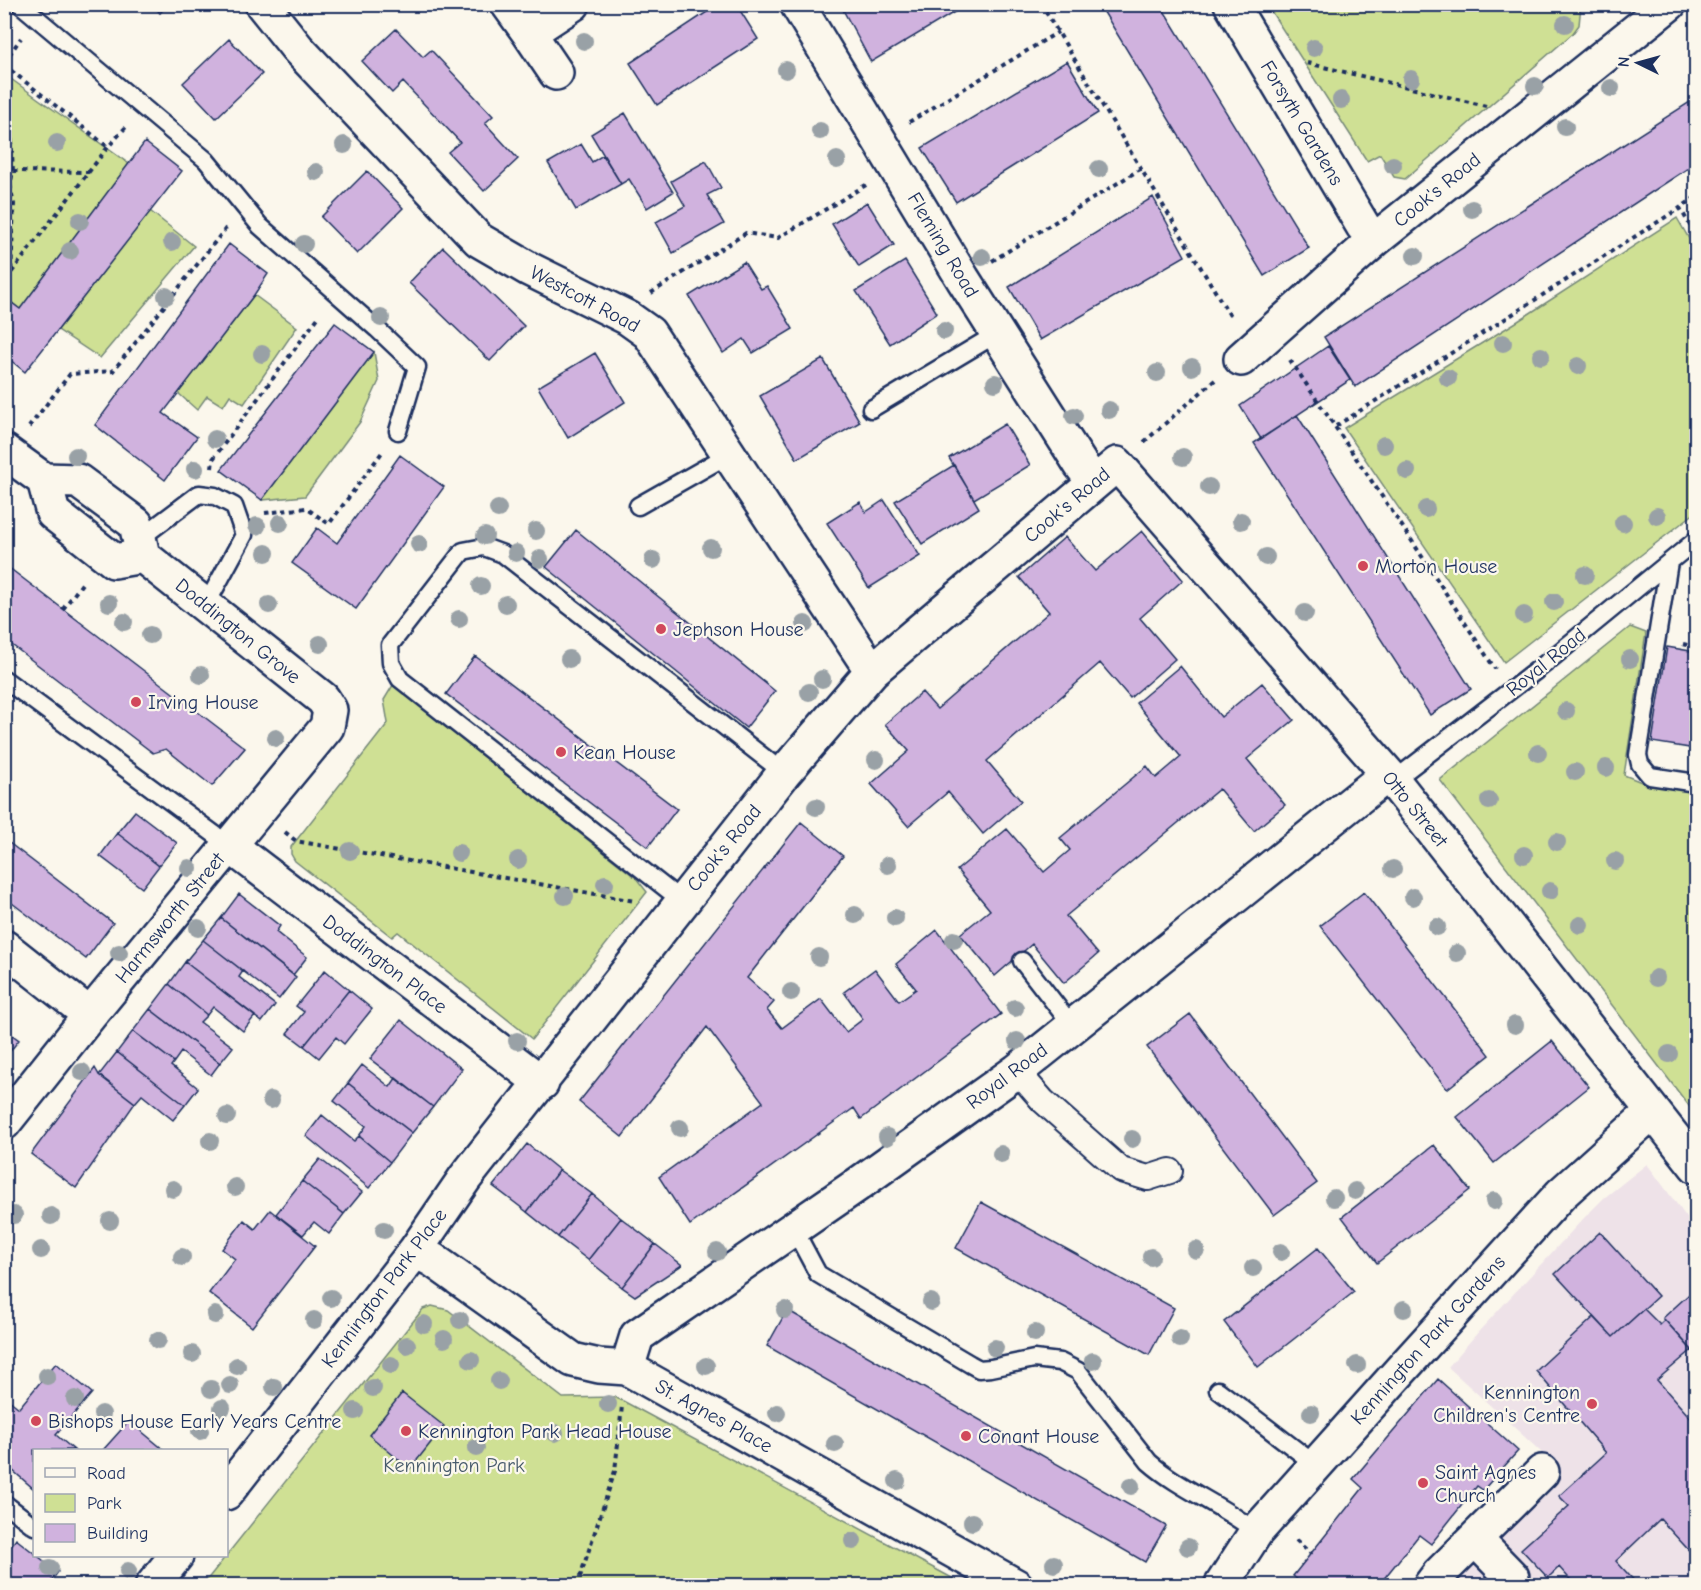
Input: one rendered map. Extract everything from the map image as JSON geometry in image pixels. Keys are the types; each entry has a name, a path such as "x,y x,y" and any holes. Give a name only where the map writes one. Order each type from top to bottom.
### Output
{"street":[{"name":"Westcott Road","path":"262,4 298,49 479,240 530,269 628,318 649,333 872,671"},
{"path":"508,4 556,73"},
{"path":"529,33 573,4"},
{"name":"Fleming Road","path":"797,4 963,279 1081,465 1106,473"},
{"name":"Forsyth Gardens","path":"1230,4 1363,225 1375,240"},
{"name":"Cook's Road","path":"1254,348 1375,240 1663,6"},
{"path":"6,452 44,480 53,513 114,561 141,547"},
{"name":"Cook's Road","path":"542,1083 596,1010 784,772 872,671 1106,473"},
{"name":"Otto Street","path":"1106,473 1390,778 1696,1167"},
{"name":"Doddington Grove","path":"44,480 78,481 136,524 141,547 206,605 323,699 330,710"},
{"name":"Harmsworth Street","path":"4,1123 327,727 330,710"},
{"name":"Royal Road","path":"627,1368 637,1336 794,1229 1017,1071 1390,778"},
{"name":"Doddington Place","path":"229,846 542,1083"},
{"path":"4,947 90,1015"},
{"path":"1017,1071 1043,1101 1121,1170 1148,1178 1170,1171"},
{"name":"Kennington Park Place","path":"228,1489 415,1251 465,1178 542,1083"},
{"name":"Kennington Park Gardens","path":"1221,1586 1256,1532 1561,1194 1653,1111"},
{"name":"St. Agnes Place","path":"415,1251 433,1260 573,1360 599,1366 627,1368 1016,1586"},
{"path":"1430,1586 1439,1574 1542,1472"},
{"path":"1475,1539 1512,1577"},
{"path":"152,1586 175,1557"}],"lane":[{"path":"20,4 206,160 260,226 377,328 417,367 398,431"},
{"path":"871,409 998,333"},
{"path":"638,506 728,455"},
{"path":"141,547 199,494 214,496 234,506 244,535 206,605"},
{"name":"Royal Road","path":"1390,778 1546,663 1696,540"},
{"path":"677,906 400,679 391,663 390,645 462,551 484,547 503,554 784,772"},
{"path":"1669,562 1638,754 1640,764 1650,776 1696,783"},
{"path":"4,679 229,846"},
{"path":"1022,961 1073,1027"},
{"path":"794,1229 818,1274 970,1364 979,1368 991,1368 1034,1359 1060,1362 1078,1371 1149,1462 1161,1473 1238,1518 1256,1532"},
{"path":"1218,1390 1316,1466"},
{"path":"4,1503 33,1525"}],"path":[{"path":"1041,4 1254,348 1336,426 1499,675"},
{"path":"880,139 1058,32"},
{"path":"1276,78 1305,63 1488,106 1518,124"},
{"path":"4,66 108,147"},
{"path":"4,66 8,79 13,171 4,191"},
{"path":"11,273 108,147 144,107"},
{"path":"628,318 654,290 746,233 778,238 897,168"},
{"path":"963,279 1142,168"},
{"path":"13,171 89,172"},
{"path":"7,185 14,204 11,273"},
{"path":"1336,426 1696,197"},
{"path":"6,452 70,374 113,371 244,206"},
{"path":"1680,208 1696,236"},
{"path":"4,269 11,273"},
{"path":"207,495 213,459 336,294"},
{"name":"Cook's Road","path":"1106,473 1254,348"},
{"path":"238,517 306,508 329,524 398,431"},
{"path":"257,812 296,841 639,902 677,906"},
{"path":"577,1586 615,1471 623,1401"}],"shaded area":[{"name":"Kennington Children's Centre","path":"1647,1164 1696,1230 1696,1585 1448,1585 1496,1535 1561,1475 1539,1450 1448,1367 1583,1219 1604,1198"}],"green space":[{"path":"1267,5 1581,5 1579,25 1573,33 1405,179 1394,177 1380,154 1367,161"},
{"path":"4,74 129,164 20,309 5,297"},
{"path":"150,211 194,246 100,358 58,330"},
{"path":"1677,218 1696,251 1696,512 1504,662 1344,428 1518,321"},
{"path":"254,295 297,327 244,404 230,395 223,406 207,396 197,410 178,393"},
{"path":"374,352 379,381 360,422 305,496 262,500"},
{"path":"1630,627 1646,633 1624,775 1644,783 1696,790 1696,1115 1440,780"},
{"path":"393,685 636,878 647,892 532,1039 398,932 392,937 295,861 291,854 291,847 388,723 384,700"},
{"name":"Kennington Park","path":"432,1306 448,1310 563,1398 614,1397 623,1401 965,1585 202,1586 225,1557 228,1557 228,1553 423,1309"}],"building":[{"path":"152,4 168,4 160,13"},
{"path":"719,4 736,4 758,39 657,105 630,63"},
{"path":"848,4 968,4 871,62 842,8"},
{"path":"1099,4 1160,4 1309,248 1264,276"},
{"path":"396,29 423,57 431,50 493,116 485,123 518,159 484,191 448,152 460,142 403,82 392,93 362,61"},
{"path":"229,39 262,74 216,118 183,83"},
{"path":"1067,61 1098,113 956,202 922,148"},
{"path":"1696,98 1696,163 1355,387 1324,337"},
{"path":"625,113 673,192 647,208 629,179 621,184 591,134"},
{"path":"145,142 182,171 25,372 4,355 4,297 20,309"},
{"path":"581,144 592,162 603,155 621,184 576,210 548,163"},
{"path":"706,161 721,188 707,195 724,224 673,253 656,222 685,206 671,181"},
{"path":"367,171 403,208 357,254 321,217"},
{"path":"1153,197 1185,256 1040,340 1009,287"},
{"path":"867,202 894,245 859,267 832,224"},
{"path":"229,244 268,274 163,413 197,437 165,480 95,425"},
{"path":"443,247 524,326 490,361 409,283"},
{"path":"905,261 937,313 890,344 856,291"},
{"path":"744,262 761,289 767,286 793,329 753,353 744,339 723,353 689,296"},
{"path":"335,323 374,352 262,500 221,470"},
{"path":"1328,346 1350,380 1261,439 1240,406"},
{"path":"595,353 625,402 568,438 538,387"},
{"path":"823,359 860,422 797,459 760,396"},
{"name":"Morton House","path":"1297,415 1471,689 1430,715 1254,443"},
{"path":"1005,424 1030,465 974,499 949,458"},
{"path":"400,455 444,487 356,609 292,563 317,528 337,543"},
{"path":"954,465 979,508 922,544 895,501"},
{"path":"884,500 920,556 869,588 827,523 860,502 866,512"},
{"name":"Jephson House","path":"576,530 775,691 746,728 546,567"},
{"path":"1142,531 1183,580 1140,618 1175,659 1130,698 1100,663 987,761 1021,801 983,834 948,792 908,826 871,784 909,751 885,724 922,692 937,709 1049,612 1019,577 1065,537 1095,571"},
{"name":"Irving House","path":"4,564 245,748 212,786 166,749 153,753 4,639"},
{"path":"1667,647 1696,652 1696,749 1652,742"},
{"name":"Kean House","path":"475,656 677,809 648,847 446,694"},
{"path":"1180,666 1221,717 1262,683 1294,720 1247,759 1285,805 1254,831 1219,789 1066,916 1098,954 1064,983 1032,944 995,976 960,934 990,910 957,870 1007,829 1044,872 1070,850 1060,838 1147,766 1156,778 1181,757 1136,703"},
{"path":"135,811 177,843 159,866 117,833"},
{"path":"801,822 843,856 747,978 774,1002 767,1010 782,1028 821,999 846,1032 863,1019 844,992 875,969 899,1001 916,989 896,964 937,930 1001,1014 861,1119 854,1108 690,1225 659,1177 763,1102 707,1027 622,1137 579,1102"},
{"path":"117,833 159,866 142,888 100,856"},
{"path":"4,839 113,923 86,959 4,897"},
{"path":"1364,892 1490,1055 1447,1089 1320,926"},
{"path":"239,894 280,926 276,932 307,957 293,975 221,918"},
{"path":"221,918 296,977 279,999 203,940"},
{"path":"203,940 243,971 239,977 275,1005 262,1022 185,962"},
{"path":"185,962 255,1016 243,1031 213,1007 207,1015 169,984"},
{"path":"325,970 349,990 304,1046 287,1033 304,1012 296,1006"},
{"path":"169,984 207,1015 200,1022 233,1047 220,1063 150,1009"},
{"path":"349,990 372,1009 344,1044 336,1037 319,1058 304,1046"},
{"path":"150,1009 220,1063 211,1075 181,1052 174,1062 133,1031"},
{"path":"1190,1014 1317,1183 1274,1215 1147,1047"},
{"path":"401,1020 462,1069 433,1107 370,1059"},
{"path":"4,1029 19,1040 4,1059"},
{"path":"133,1031 174,1062 171,1066 198,1088 185,1105 117,1052"},
{"path":"1552,1041 1589,1087 1494,1163 1457,1117"},
{"path":"117,1052 185,1105 173,1120 142,1095 135,1103 99,1075"},
{"path":"362,1065 390,1087 396,1078 433,1107 412,1133 348,1083"},
{"path":"95,1068 99,1075 135,1103 76,1188 31,1154"},
{"path":"348,1083 412,1133 390,1162 359,1136 366,1126 334,1101"},
{"path":"322,1115 354,1141 359,1136 390,1162 369,1188 306,1136"},
{"path":"527,1144 559,1170 527,1212 493,1186"},
{"path":"1434,1145 1470,1190 1377,1263 1342,1217"},
{"path":"320,1159 362,1192 344,1214 302,1181"},
{"path":"559,1170 592,1194 558,1237 527,1212"},
{"path":"302,1181 344,1214 329,1234 314,1222 303,1235 276,1214"},
{"path":"592,1194 621,1218 588,1260 558,1237"},
{"path":"981,1202 1174,1308 1149,1355 956,1248"},
{"path":"270,1210 315,1246 252,1327 209,1293 235,1259 222,1249 244,1220 255,1229"},
{"path":"621,1218 655,1244 622,1287 588,1260"},
{"path":"1600,1232 1658,1296 1613,1337 1555,1274"},
{"path":"655,1244 682,1265 635,1296 622,1287"},
{"path":"1318,1248 1354,1292 1258,1367 1224,1322"},
{"path":"1696,1288 1696,1355 1663,1318"},
{"path":"1644,1309 1660,1325 1665,1320 1692,1350 1657,1380 1696,1424 1696,1558 1660,1519 1616,1561 1639,1586 1576,1586 1559,1567 1548,1578 1521,1549 1569,1506 1559,1496 1606,1453 1536,1371 1594,1317 1613,1337"},
{"name":"Conant House","path":"787,1310 1166,1526 1145,1562 767,1346"},
{"name":"Bishops House Early Years Centre","path":"56,1363 92,1393 56,1435 73,1449 33,1449 33,1488 4,1463 4,1396 19,1408"},
{"name":"Saint Agnes Church","path":"1438,1379 1518,1451 1483,1490 1477,1486 1431,1544 1419,1535 1378,1586 1305,1586 1293,1576 1363,1488 1353,1479"},
{"name":"Kennington Park Head House","path":"402,1393 444,1426 410,1469 369,1435"},
{"name":"Bishops House Early Years Centre","path":"129,1421 163,1449 104,1449"},
{"path":"16,1539 33,1552 33,1557 39,1557 58,1572 48,1586 13,1586 4,1579 4,1547 8,1550"}],"place":[{"name":"Morton House","path":"1363,566"},
{"name":"Jephson House","path":"661,629"},
{"name":"Irving House","path":"136,702"},
{"name":"Kean House","path":"561,752"},
{"name":"Kennington Children's Centre","path":"1592,1404"},
{"name":"Bishops House Early Years Centre","path":"36,1421"},
{"name":"Kennington Park Head House","path":"406,1431"},
{"name":"Conant House","path":"966,1436"},
{"name":"Saint Agnes Church","path":"1423,1483"}]}
